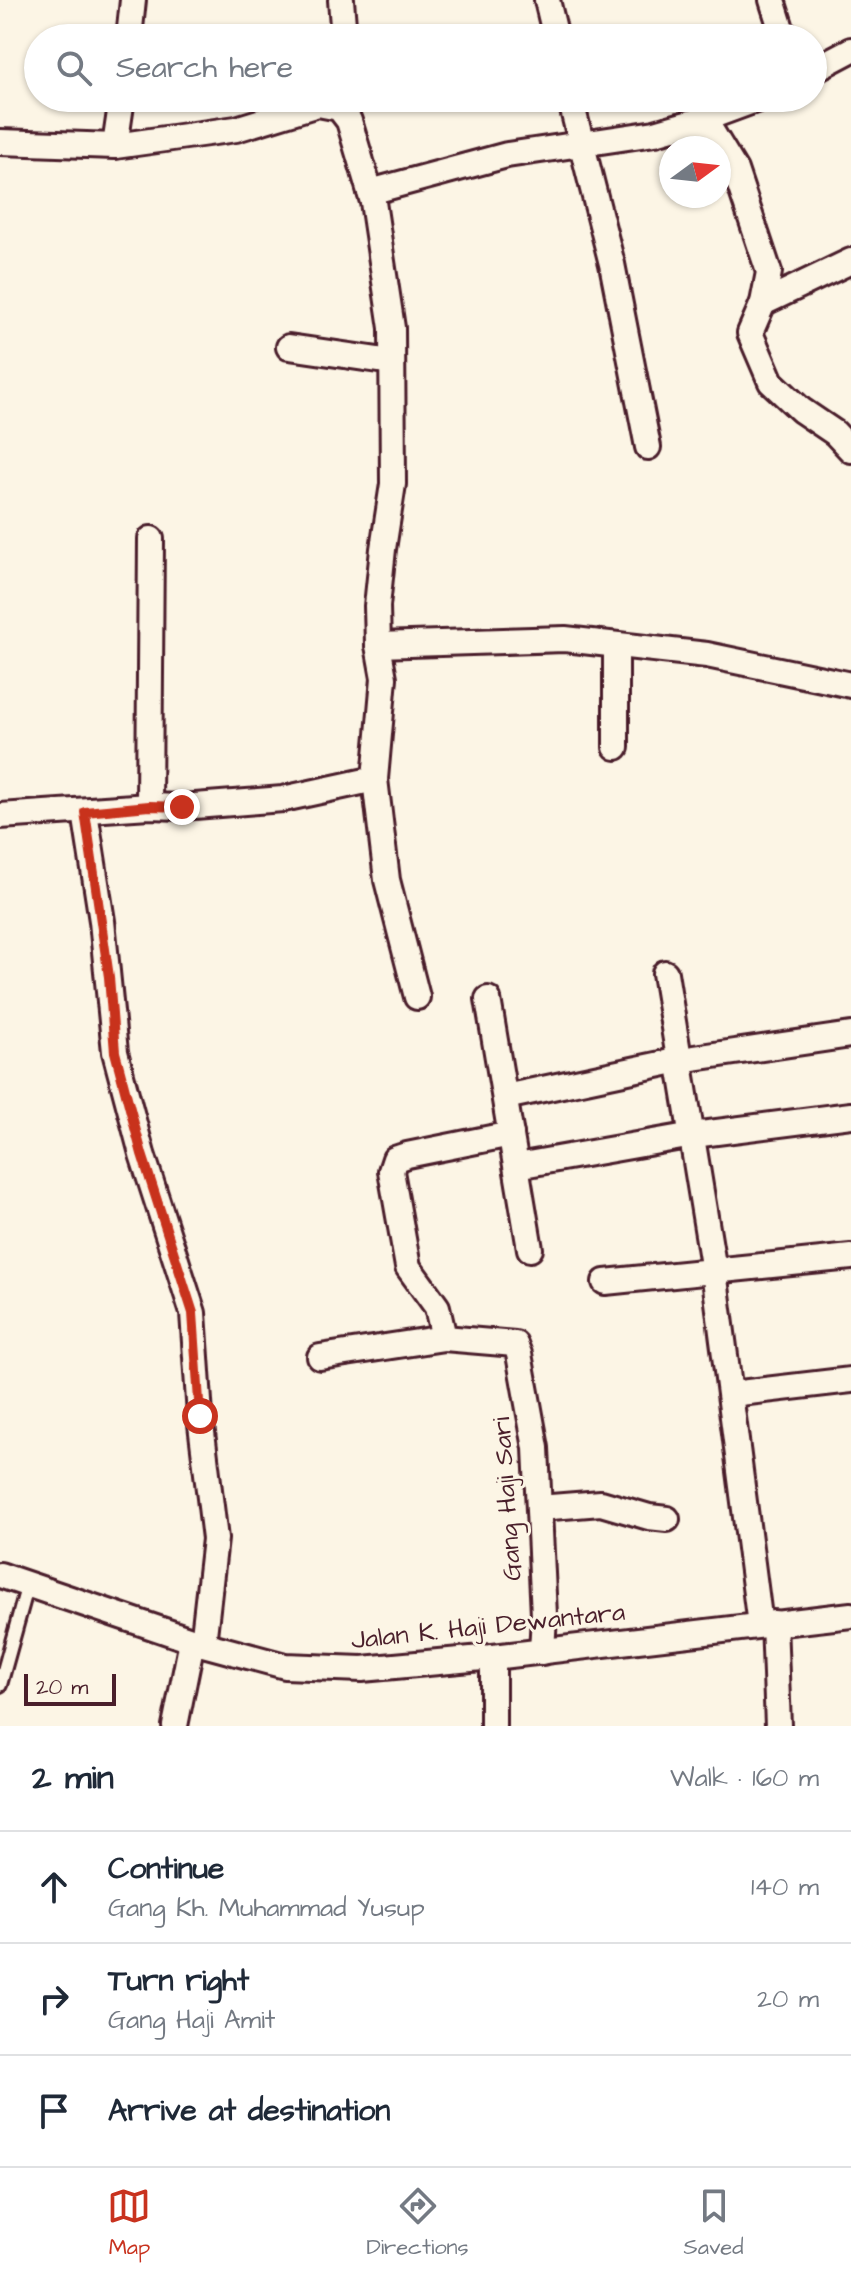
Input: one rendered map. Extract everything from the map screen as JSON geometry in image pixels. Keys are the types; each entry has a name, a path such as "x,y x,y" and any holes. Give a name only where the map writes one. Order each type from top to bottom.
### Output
{"street":[{"path":"130,24 133,0"},
{"path":"341,0 343,24"},
{"path":"547,0 553,24"},
{"path":"772,0 780,24"},
{"path":"827,63 851,50"},
{"path":"115,146 120,112"},
{"path":"0,142 115,146 236,129 292,112"},
{"path":"344,112 370,192 392,328 393,484 377,606 378,645 384,678 375,779 387,880 417,997"},
{"path":"573,112 612,264 648,447"},
{"path":"370,192 507,155 655,133 723,112"},
{"path":"704,119 735,170 769,272 763,303 750,333 771,382 801,410 835,433 851,450"},
{"path":"763,303 851,261"},
{"path":"289,347 392,362"},
{"path":"149,806 151,539"},
{"path":"378,645 565,639 707,655 851,685"},
{"path":"616,645 616,747"},
{"path":"0,816 283,799 375,779"},
{"path":"85,812 103,935 115,1052 142,1154 193,1313 200,1416 215,1539 197,1643 175,1726"},
{"path":"665,973 693,1135 767,1624 778,1726"},
{"path":"488,999 530,1249"},
{"path":"505,1097 680,1060 851,1035"},
{"path":"517,1166 693,1135 851,1115"},
{"path":"320,1357 444,1338 437,1307 408,1267 391,1171 395,1159 407,1155 511,1134"},
{"path":"605,1282 851,1257"},
{"name":"Gang Haji Sari","path":"444,1338 515,1344 519,1354 536,1448 544,1615 542,1652"},
{"path":"731,1394 851,1380"},
{"path":"539,1508 601,1503 667,1519"},
{"name":"Jalan K. Haji Dewantara","path":"0,1575 197,1643 285,1666 362,1669 542,1652 851,1615"},
{"path":"493,1657 493,1726"}],"lane":[{"path":"0,1685 28,1584"}],"route":[{"path":"182,807 149,806 85,812 109,977 115,1052 142,1154 193,1313 200,1416"}]}
